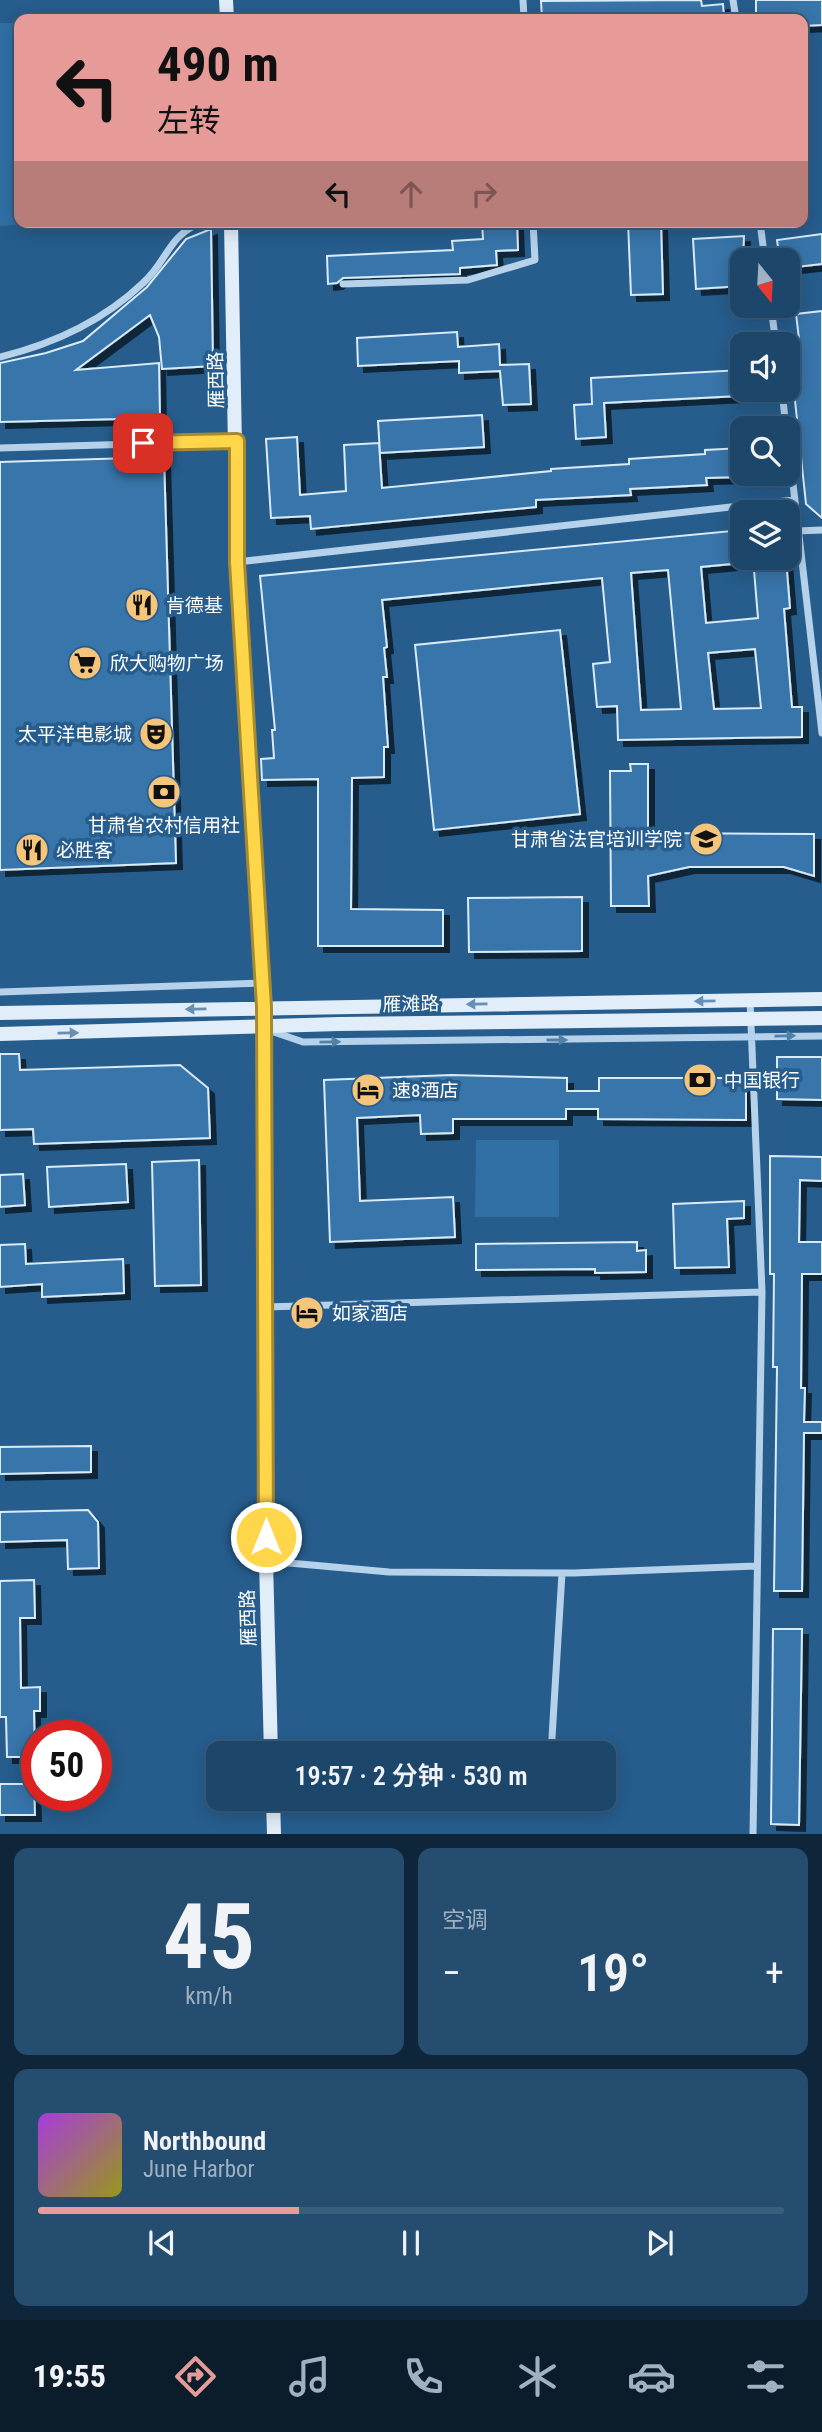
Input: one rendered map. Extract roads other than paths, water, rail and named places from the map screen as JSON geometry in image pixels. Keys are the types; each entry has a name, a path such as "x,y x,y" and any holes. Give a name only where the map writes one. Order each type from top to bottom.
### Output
{"main road":[{"name":"雁西路","path":"231,228 237,441 237,562 264,1007 266,1561 271,1741"},
{"name":"雁滩路","path":"0,1013 822,999"},
{"name":"雁滩路","path":"0,1034 339,1024 822,1018"},
{"path":"273,1811 274,1833"}],"street":[{"path":"0,357 32,349 80,329 145,282 176,237 192,228"},
{"path":"343,284 468,280 535,260 533,228"},
{"path":"761,228 763,248"},
{"path":"0,449 237,441"},
{"path":"793,486 794,500"},
{"path":"237,562 730,507"},
{"path":"800,531 822,530"},
{"path":"800,555 822,733"},
{"path":"0,992 263,983"},
{"path":"750,1000 762,1292 753,1833"},
{"path":"264,1028 303,1042 822,1036"},
{"path":"265,1307 762,1292"},
{"path":"266,1561 389,1572 562,1573 756,1566"},
{"path":"552,1741 562,1573"}],"place":[{"name":"肯德基","path":"142,605"},
{"name":"欣大购物广场","path":"85,663"},
{"name":"太平洋电影城","path":"156,734"},
{"name":"甘肃省农村信用社","path":"164,792"},
{"name":"甘肃省法官培训学院","path":"706,839"},
{"name":"必胜客","path":"32,850"},
{"name":"中国银行","path":"700,1080"},
{"name":"速8酒店","path":"368,1090"},
{"name":"如家酒店","path":"307,1313"}]}
